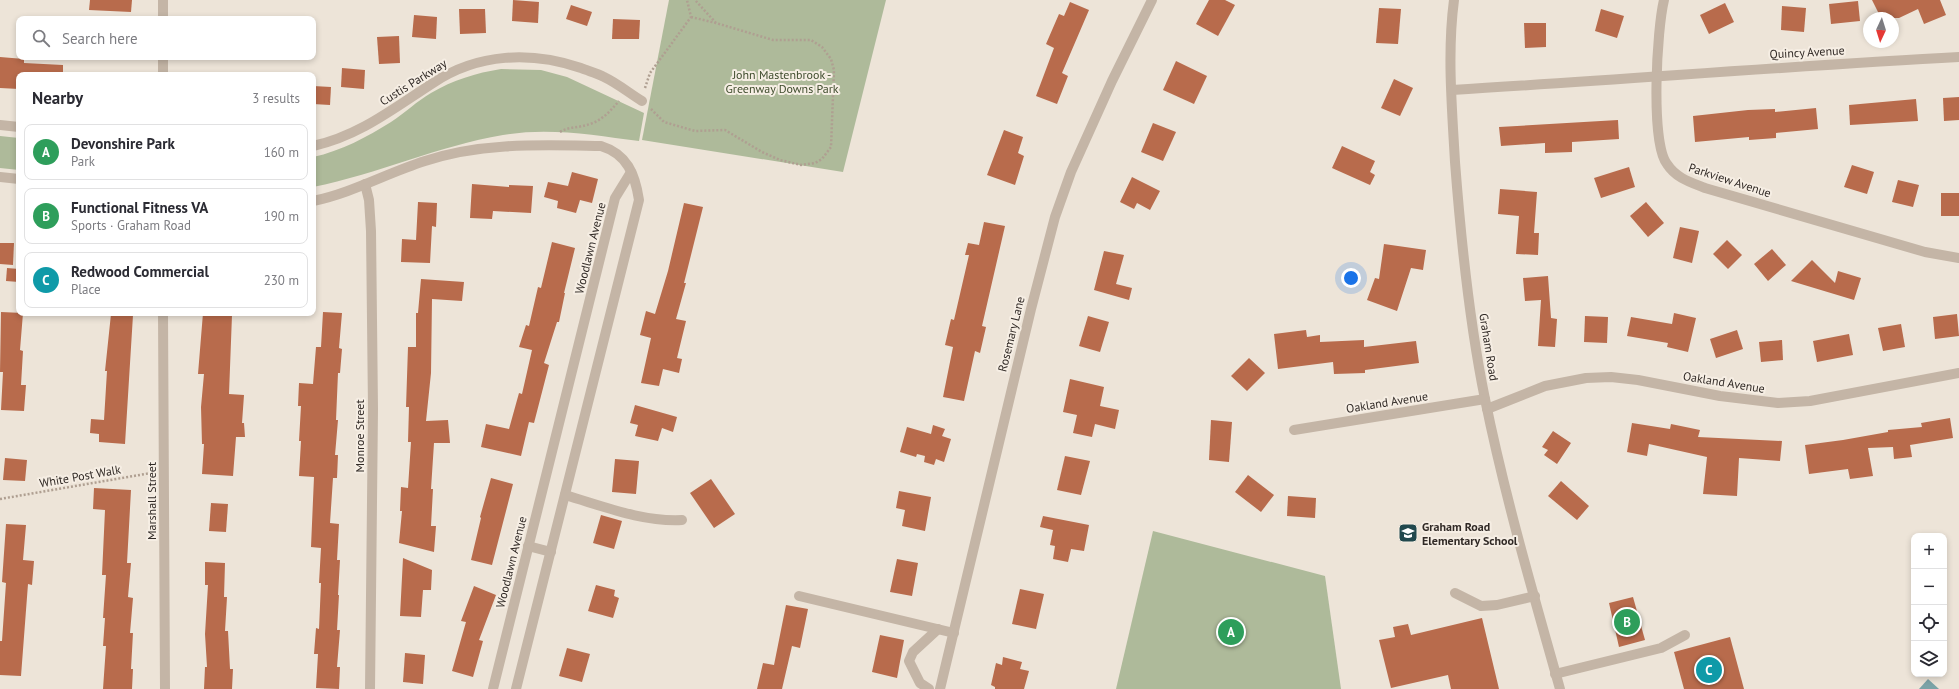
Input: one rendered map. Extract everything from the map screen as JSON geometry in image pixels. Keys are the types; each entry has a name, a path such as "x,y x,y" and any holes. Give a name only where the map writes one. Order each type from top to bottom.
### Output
{"street":[{"path":"163,0 163,16"},
{"name":"Rosemary Lane","path":"940,689 1029,316 1055,217 1071,172 1112,81 1152,0"},
{"name":"Graham Road","path":"1454,0 1451,20 1452,90 1459,219 1468,296 1486,404 1517,534 1560,689"},
{"name":"Parkview Avenue","path":"1664,0 1658,39 1658,115 1662,153 1666,163 1676,175 1684,180 1875,238 1925,252 1959,258"},
{"name":"Custis Parkway","path":"316,145 358,130 384,116 434,82 451,73 479,62 504,57 529,57 563,62 603,76 642,100"},
{"name":"Quincy Avenue","path":"1658,78 1719,71 1959,57"},
{"path":"163,60 163,72"},
{"path":"1452,90 1658,78"},
{"path":"0,125 16,127"},
{"path":"316,200 346,192 425,161 459,152 493,146 601,146 612,150 622,157 637,186 639,200 516,689"},
{"name":"Woodlawn Avenue","path":"493,689 615,198 631,172"},
{"path":"0,177 16,180"},
{"name":"Monroe Street","path":"364,184 370,200 371,230 373,417 370,689"},
{"name":"Marshall Street","path":"163,316 165,689"},
{"name":"Oakland Avenue","path":"1294,430 1486,404 1545,386 1586,378 1611,377 1638,380 1727,397 1778,403 1810,401 1959,373"},
{"path":"565,495 636,516 664,521 682,520"},
{"path":"528,546 551,552"},
{"path":"1455,593 1481,606 1497,605 1535,596"},
{"path":"799,596 954,633"},
{"path":"929,689 920,683 909,661 913,652 938,629"},
{"path":"1556,674 1662,648 1685,634"}],"path":[{"path":"687,0 691,17 650,73 642,100 664,122 695,130 725,130 762,152 780,160 801,165 815,163 822,159 831,148 834,70 831,59 822,47 811,40 772,40 691,17"},
{"path":"695,0 716,23"},
{"path":"551,145 551,138 566,128 590,124 606,115 628,92"},
{"name":"White Post Walk","path":"0,499 164,471"}],"green space":[{"name":"John Mastenbrook - Greenway Downs Park","path":"669,0 886,0 843,172 642,140"},
{"path":"501,69 541,70 567,77 644,113 639,141 588,134 554,132 503,135 455,146 361,175 316,186 316,156 334,151 363,138 391,122 439,88 483,73"},
{"path":"0,136 16,138 16,170 0,168"},
{"path":"1153,531 1325,576 1341,689 1116,689"}],"water":[{"path":"1928,679 1939,689 1919,689"}],"building":[{"path":"90,0 132,0 131,12 89,10"},
{"path":"513,0 539,2 538,23 512,21"},
{"path":"1209,0 1225,0 1235,5 1218,36 1196,24"},
{"path":"1872,0 1940,0 1946,15 1924,24 1918,9 1899,18 1899,12 1878,12"},
{"path":"1858,1 1860,21 1831,24 1829,4"},
{"path":"1070,2 1089,10 1062,73 1068,76 1057,104 1036,96 1054,48 1046,44 1059,14 1064,16"},
{"path":"1725,3 1734,22 1709,34 1700,15"},
{"path":"571,5 592,12 587,26 566,19"},
{"path":"1782,6 1806,8 1804,32 1781,30"},
{"path":"1379,8 1401,9 1398,44 1376,43"},
{"path":"459,9 485,9 486,33 460,34"},
{"path":"1601,9 1624,16 1617,38 1595,31"},
{"path":"414,15 437,17 436,39 412,37"},
{"path":"613,19 640,20 639,39 612,39"},
{"path":"1524,23 1546,23 1546,47 1525,48"},
{"path":"399,36 400,63 379,64 377,37"},
{"path":"0,57 24,60 24,63 63,65 63,72 16,72 16,89 0,88"},
{"path":"1176,61 1207,76 1194,104 1163,90"},
{"path":"342,68 365,70 364,89 341,87"},
{"path":"1394,79 1413,88 1400,116 1381,108"},
{"path":"316,86 331,87 330,105 316,104"},
{"path":"1959,97 1959,120 1944,121 1943,98"},
{"path":"1916,99 1918,121 1850,125 1849,105"},
{"path":"1816,108 1818,129 1776,133 1776,138 1749,140 1749,137 1695,142 1693,116 1748,110 1775,109 1775,112"},
{"path":"1618,120 1619,139 1572,142 1572,152 1545,153 1545,143 1501,146 1499,127"},
{"path":"1153,123 1176,132 1163,161 1141,152"},
{"path":"1004,130 1023,137 1018,153 1024,156 1015,185 987,175"},
{"path":"1342,146 1375,161 1370,172 1375,175 1370,185 1332,168"},
{"path":"1852,165 1874,172 1867,194 1844,187"},
{"path":"1629,167 1635,187 1601,198 1594,178"},
{"path":"572,172 598,179 592,203 580,200 576,213 557,208 558,201 544,197 548,182 568,186"},
{"path":"1132,177 1160,191 1150,210 1137,203 1134,209 1120,202"},
{"path":"1898,180 1919,185 1913,207 1892,202"},
{"path":"472,184 509,187 509,185 533,186 531,213 493,211 492,219 470,218"},
{"path":"1500,189 1537,192 1534,233 1539,233 1538,255 1516,254 1519,216 1498,214"},
{"path":"1941,193 1959,193 1959,216 1941,216"},
{"path":"418,202 437,203 436,227 432,226 430,263 401,262 402,239 416,240"},
{"path":"1646,202 1664,223 1648,237 1630,216"},
{"path":"684,203 703,207 684,283 686,283 676,319 686,321 677,358 682,359 679,373 663,369 659,386 641,383 651,338 640,335 646,311 655,314 668,271"},
{"path":"984,222 1005,226 982,326 986,327 980,353 975,351 964,401 943,397 953,347 945,345 951,319 954,320 969,255 965,255 968,243 979,245"},
{"path":"1680,227 1699,231 1692,263 1673,258"},
{"path":"1727,240 1742,255 1728,269 1713,254"},
{"path":"552,242 575,248 564,293 559,322 557,322 544,363 549,365 534,423 529,422 521,456 481,447 486,424 509,429 519,393 522,394 532,350 519,347 526,325 529,326 538,287 541,288"},
{"path":"0,243 14,243 13,265 0,264"},
{"path":"1384,244 1426,250 1423,270 1411,268 1397,311 1367,300 1375,278 1379,279"},
{"path":"1772,249 1786,265 1768,281 1754,264"},
{"path":"1104,251 1124,255 1116,284 1132,288 1129,300 1094,290"},
{"path":"1812,260 1835,283 1838,271 1861,278 1854,300 1791,281"},
{"path":"7,268 16,269 16,282 6,281"},
{"path":"1548,276 1551,318 1557,319 1555,347 1538,346 1541,300 1525,301 1523,278"},
{"path":"421,279 464,282 462,301 432,299 431,373 426,421 448,420 450,443 434,443 431,489 433,489 431,526 436,526 434,552 399,543 402,511 400,511 401,487 408,488 411,442 408,442 409,407 406,407 408,347 416,347 416,313 418,313"},
{"path":"1,312 16,313 16,316 23,316 20,350 23,351 21,385 26,385 24,411 1,410 3,372 0,372"},
{"path":"323,312 342,313 339,348 342,349 340,373 338,373 336,420 338,420 335,455 338,455 337,478 333,478 330,523 339,524 337,560 340,560 337,630 340,630 337,667 340,667 339,689 316,688 318,654 314,654 316,628 319,629 321,548 311,547 314,477 299,476 301,406 298,406 299,383 313,384 316,347 321,347"},
{"path":"1674,313 1696,318 1688,352 1667,347 1668,343 1627,336 1631,317 1672,324"},
{"path":"1957,314 1959,336 1935,339 1933,317"},
{"path":"111,316 133,316 125,444 99,442 99,434 90,433 91,419 104,420 107,371 105,371"},
{"path":"203,316 232,316 229,394 244,395 242,423 244,423 245,437 236,437 233,476 202,474 204,444 202,444 201,407 204,374 198,374"},
{"path":"1088,316 1109,322 1100,352 1079,346"},
{"path":"1585,316 1608,317 1607,343 1584,342"},
{"path":"1901,324 1905,347 1883,351 1878,328"},
{"path":"1306,330 1307,337 1320,335 1320,342 1364,340 1364,347 1416,341 1419,363 1365,370 1365,373 1334,374 1333,362 1278,369 1274,334"},
{"path":"1737,330 1743,349 1716,358 1710,339"},
{"path":"1849,334 1853,355 1817,362 1813,341"},
{"path":"1782,340 1783,360 1761,362 1759,342"},
{"path":"1249,358 1265,373 1247,391 1231,376"},
{"path":"1070,379 1104,387 1100,406 1119,410 1115,429 1095,424 1092,437 1073,433 1077,415 1063,412"},
{"path":"635,405 677,417 673,432 662,428 658,441 635,436 638,425 630,423"},
{"path":"1950,418 1953,438 1910,445 1912,457 1894,459 1893,447 1868,448 1873,476 1850,479 1848,469 1809,474 1805,445 1888,432 1888,430 1922,427 1921,423"},
{"path":"1211,420 1232,422 1229,462 1209,460"},
{"path":"1632,423 1670,429 1671,424 1700,430 1698,437 1782,441 1780,461 1739,458 1737,496 1703,494 1707,457 1649,444 1647,456 1627,452"},
{"path":"933,425 945,429 942,436 951,439 944,462 936,459 934,465 924,462 925,456 917,454 916,457 900,452 907,427 931,434"},
{"path":"1553,431 1571,443 1557,464 1544,455 1548,450 1542,447"},
{"path":"1065,456 1090,461 1081,495 1057,490"},
{"path":"5,458 27,460 25,481 3,480"},
{"path":"615,459 639,461 636,494 612,492"},
{"path":"1248,475 1274,495 1261,512 1235,492"},
{"path":"491,478 513,484 492,565 471,560 480,517"},
{"path":"711,479 735,514 714,528 690,493"},
{"path":"1561,481 1589,506 1577,520 1548,496"},
{"path":"94,488 131,490 127,563 131,563 128,597 133,598 130,633 133,633 131,669 133,669 132,689 103,689 106,646 103,646 105,618 103,618 106,575 102,575 105,510 93,509"},
{"path":"899,491 931,497 925,531 902,526 905,510 896,508"},
{"path":"1288,496 1316,498 1315,518 1287,516"},
{"path":"211,503 228,504 226,532 209,531"},
{"path":"601,515 622,521 614,549 593,543"},
{"path":"1043,516 1089,525 1084,551 1071,549 1068,562 1053,559 1055,546 1050,545 1053,530 1040,527"},
{"path":"6,524 26,525 23,560 34,561 32,585 28,584 21,676 0,675 0,641 2,641 6,583 2,582"},
{"path":"403,558 432,570 431,590 423,590 421,617 400,616"},
{"path":"897,559 918,563 912,596 890,592"},
{"path":"205,562 225,563 224,597 227,597 225,631 228,631 230,669 233,669 232,689 204,689 205,667 207,667 205,634 208,585 205,585"},
{"path":"596,585 615,590 614,596 619,598 613,618 588,611"},
{"path":"474,586 496,595 479,640 483,641 473,677 452,671 466,622 461,621"},
{"path":"1020,589 1044,594 1036,629 1012,624"},
{"path":"1633,597 1645,640 1619,647 1609,603"},
{"path":"786,605 808,609 800,648 792,646 782,689 757,689 763,663 774,665"},
{"path":"1482,618 1499,689 1451,689 1448,675 1391,688 1379,640 1395,637 1393,627 1408,624 1411,635"},
{"path":"880,635 904,640 897,678 872,672"},
{"path":"1730,637 1744,689 1684,689 1674,652"},
{"path":"567,648 590,654 582,682 559,676"},
{"path":"405,653 425,655 423,684 403,682"},
{"path":"1003,657 1022,662 1020,669 1029,671 1024,689 995,689 995,687 991,685 996,663 1002,665"}],"place":[{"name":"Graham Road Elementary School","path":"1408,533"},
{"name":"Functional Fitness VA","path":"1627,622"},
{"name":"Devonshire Park","path":"1231,632"},
{"name":"Redwood Commercial","path":"1709,670"}]}
